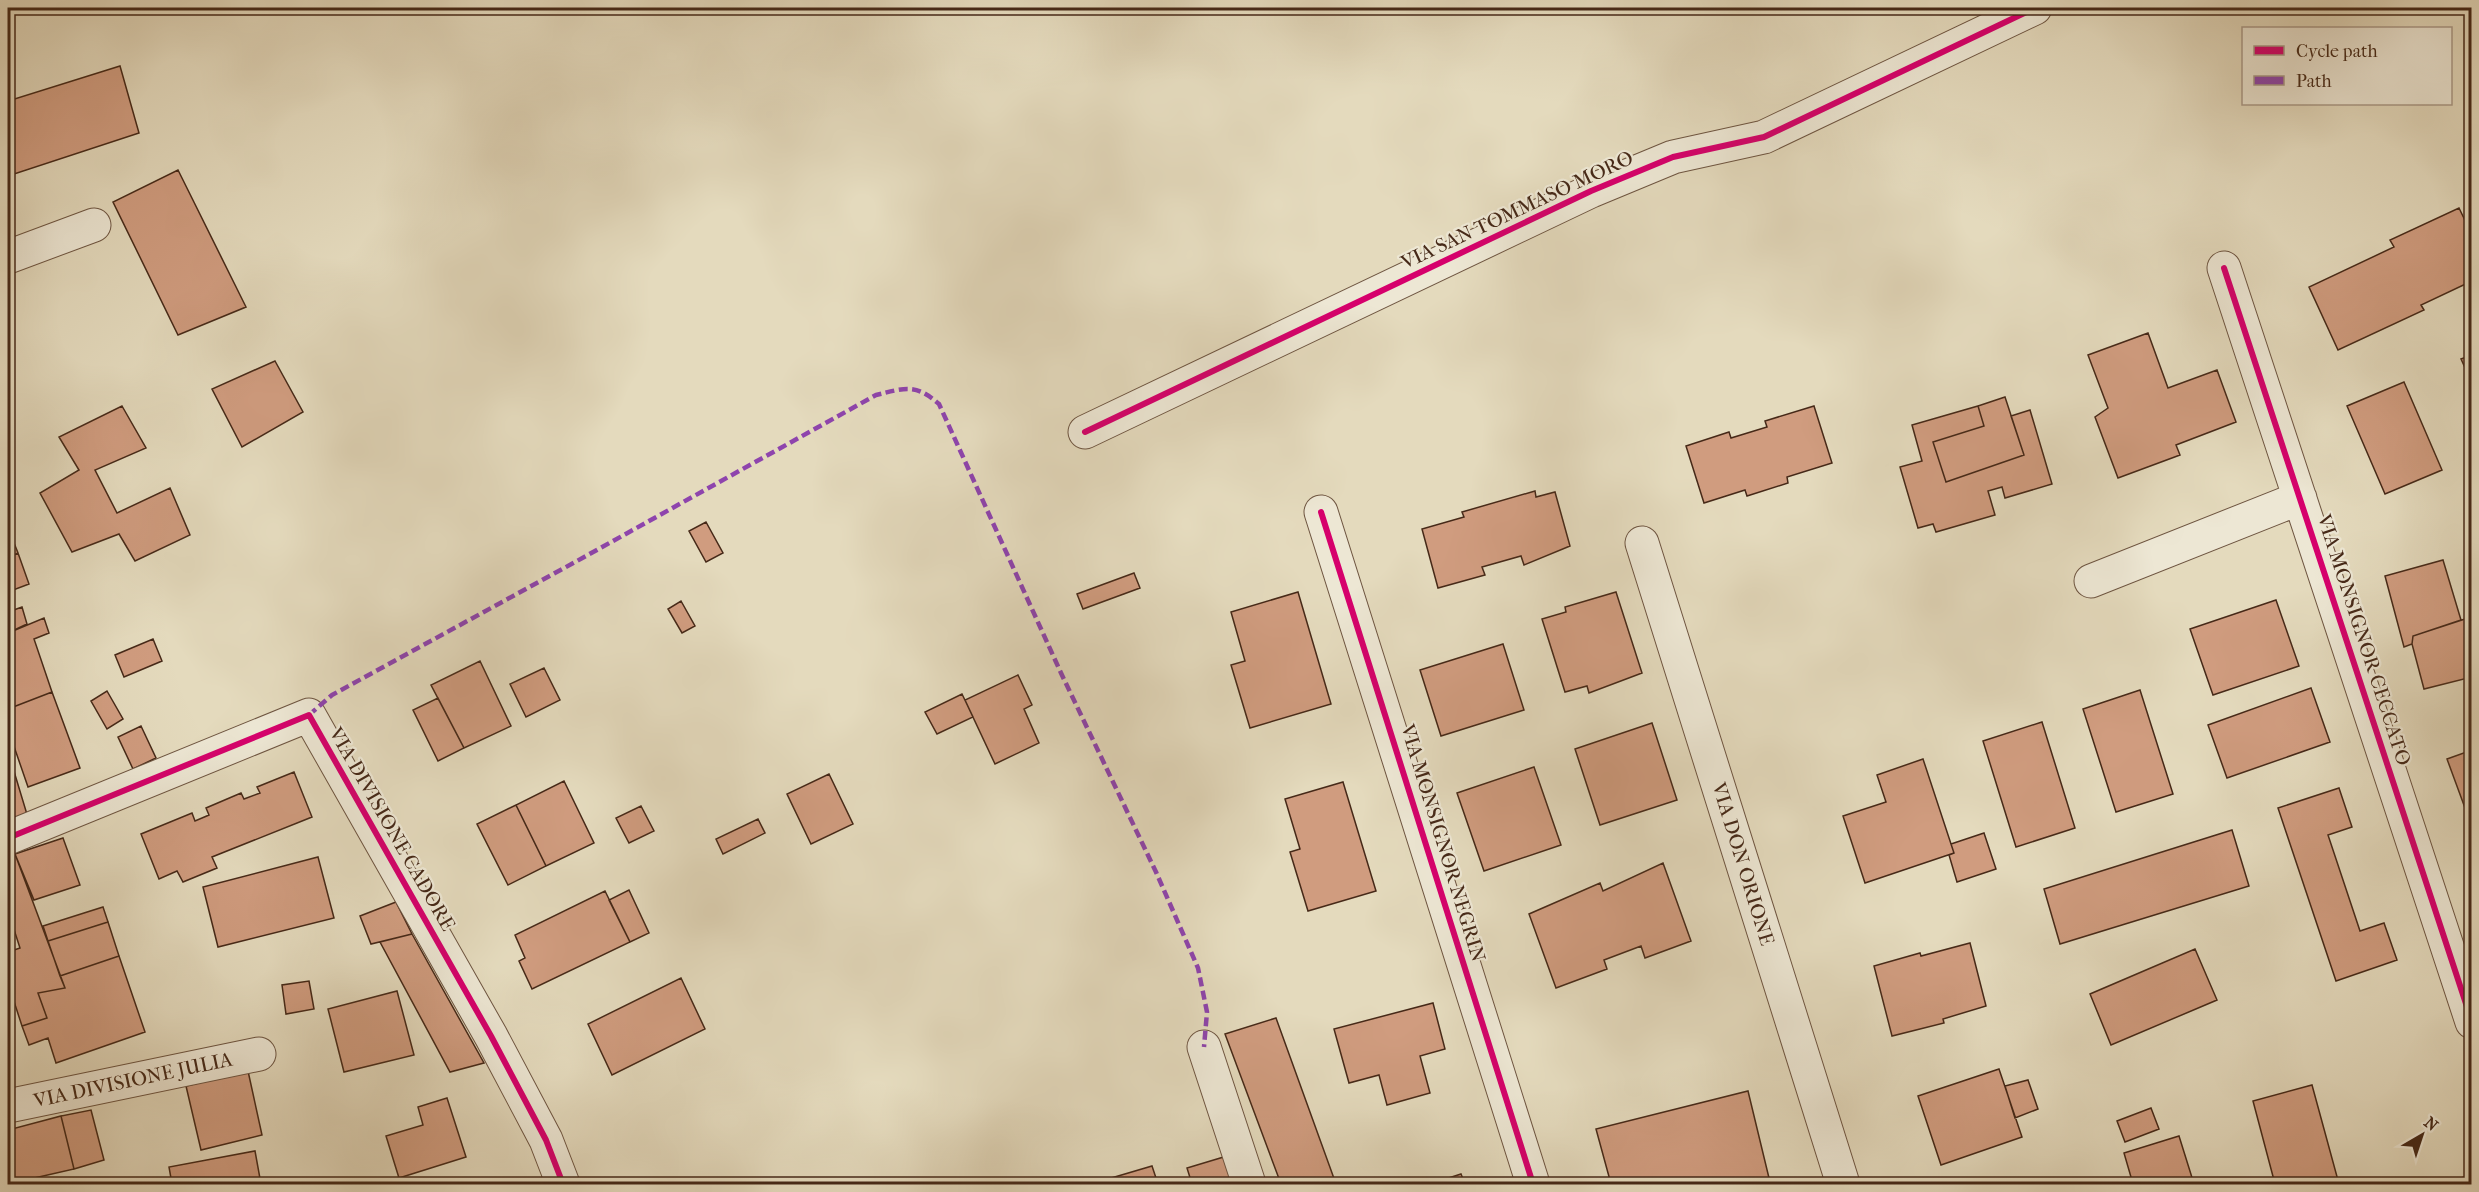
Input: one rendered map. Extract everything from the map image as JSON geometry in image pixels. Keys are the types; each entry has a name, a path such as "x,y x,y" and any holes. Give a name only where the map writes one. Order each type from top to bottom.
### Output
{"street":[{"name":"VIA SAN TOMMASO MORO","path":"1085,432 1592,191 1673,157 1764,137 2035,8"},
{"path":"8,257 94,225"},
{"name":"VIA MONSIGNOR CECCATO","path":"2224,268 2472,1022"},
{"path":"2091,581 2300,498"},
{"name":"VIA MONSIGNOR NEGRIN","path":"1322,512 1533,1185"},
{"name":"VIA DON ORIONE","path":"1642,543 1843,1185"},
{"name":"VIA DIVISIONE CADORE","path":"8,838 309,715 491,1036 546,1140 563,1185"},
{"path":"1204,1047 1249,1185"},
{"name":"VIA DIVISIONE JULIA","path":"8,1106 259,1054"}],"building":[{"path":"120,66 139,133 8,176 8,101"},
{"path":"178,170 246,307 178,335 113,202"},
{"path":"2459,208 2472,235 2472,281 2421,305 2424,310 2338,350 2309,287 2394,247 2390,240"},
{"path":"2148,333 2168,388 2217,370 2236,422 2176,445 2180,455 2118,478 2095,417 2108,408 2088,355"},
{"path":"2472,355 2472,383 2461,359"},
{"path":"275,361 303,412 242,447 212,389"},
{"path":"2404,382 2442,470 2385,494 2347,406"},
{"path":"2005,397 2024,455 1946,482 1933,442 1984,426 1978,406"},
{"path":"122,406 146,448 95,470 117,513 170,488 190,535 135,561 119,534 72,552 40,493 79,470 59,437"},
{"path":"1814,406 1832,463 1787,477 1788,483 1747,496 1745,490 1704,503 1686,446 1729,432 1731,438 1767,427 1765,421"},
{"path":"1978,406 1984,426 1933,442 1946,482 2024,455 2011,416 2030,410 2052,484 2005,498 2002,487 1988,491 1995,515 1936,532 1933,524 1918,528 1900,467 1922,461 1912,425"},
{"path":"1535,491 1536,497 1555,492 1570,546 1524,565 1521,556 1482,567 1485,575 1438,588 1422,529 1464,517 1462,512"},
{"path":"706,522 723,553 706,562 689,531"},
{"path":"8,528 18,553 8,558"},
{"path":"18,553 29,584 8,592 8,558"},
{"path":"2443,560 2461,620 2413,636 2412,644 2404,647 2385,576"},
{"path":"1134,573 1140,588 1083,609 1077,594"},
{"path":"1298,592 1331,704 1250,728 1231,665 1245,661 1231,612"},
{"path":"1616,592 1642,673 1589,693 1587,686 1565,692 1542,619 1566,612 1565,607"},
{"path":"2276,600 2299,666 2213,695 2190,629"},
{"path":"681,601 695,626 682,633 668,609"},
{"path":"22,607 27,624 8,633 8,612"},
{"path":"44,618 49,633 34,639 52,692 8,709 8,633"},
{"path":"2468,618 2472,632 2472,677 2424,689 2412,644 2413,636"},
{"path":"153,639 162,661 124,677 115,655"},
{"path":"1503,644 1524,710 1441,736 1420,670"},
{"path":"480,661 511,726 464,748 431,685"},
{"path":"544,668 560,700 526,717 510,684"},
{"path":"1018,675 1032,705 1024,709 1039,743 995,764 965,700"},
{"path":"2311,688 2330,742 2227,778 2208,725"},
{"path":"2140,690 2173,794 2116,812 2083,709"},
{"path":"107,691 123,719 107,729 91,701"},
{"path":"52,692 80,768 28,787 8,729 8,709"},
{"path":"962,694 973,717 937,734 925,712"},
{"path":"438,698 464,748 438,761 413,710"},
{"path":"2042,722 2075,828 2016,847 1983,741"},
{"path":"1652,723 1677,800 1600,825 1575,749"},
{"path":"141,726 156,758 133,769 118,737"},
{"path":"2472,750 2472,827 2447,759"},
{"path":"1923,759 1954,853 1865,883 1843,816 1886,802 1877,775"},
{"path":"1534,767 1561,845 1484,871 1457,793"},
{"path":"13,768 29,821 8,828 8,770"},
{"path":"294,772 312,817 212,857 217,868 183,882 177,871 159,879 141,834 192,813 195,821 209,815 206,808 241,793 244,799 260,793 257,787"},
{"path":"829,774 853,824 811,844 787,794"},
{"path":"564,781 594,843 546,866 516,805"},
{"path":"1343,782 1376,891 1308,911 1290,852 1300,849 1285,799"},
{"path":"2339,788 2352,827 2328,835 2360,931 2384,923 2397,960 2336,981 2278,808"},
{"path":"516,805 546,866 508,885 477,824"},
{"path":"641,806 654,831 629,843 616,818"},
{"path":"758,819 765,833 723,854 716,839"},
{"path":"2232,830 2249,886 2060,944 2044,889"},
{"path":"1984,833 1996,869 1957,882 1949,855 1954,853 1951,844"},
{"path":"63,838 80,885 34,900 15,854"},
{"path":"15,854 65,988 38,993 47,1018 22,1026 8,983 8,952 20,948 8,911 8,857"},
{"path":"318,857 334,918 218,947 203,887"},
{"path":"1663,863 1691,941 1645,958 1641,946 1604,960 1607,969 1556,988 1529,914 1600,883 1603,891"},
{"path":"629,890 649,933 630,942 609,900"},
{"path":"605,891 630,942 532,989 519,961 525,958 515,935"},
{"path":"396,902 412,934 371,944 360,916"},
{"path":"103,907 108,922 48,941 43,926"},
{"path":"108,922 119,956 60,976 48,941"},
{"path":"412,934 484,1063 450,1072 380,942"},
{"path":"1970,943 1986,1006 1943,1019 1944,1023 1892,1036 1874,966 1920,953 1921,956"},
{"path":"2195,949 2217,1000 2111,1045 2090,994"},
{"path":"119,956 145,1032 56,1063 48,1038 29,1045 22,1026 47,1018 38,993 65,988 60,976"},
{"path":"681,978 705,1029 612,1075 588,1024"},
{"path":"309,981 314,1009 286,1014 282,985"},
{"path":"397,991 414,1055 344,1072 328,1009"},
{"path":"1433,1003 1445,1049 1420,1056 1430,1093 1387,1105 1379,1075 1349,1083 1334,1029"},
{"path":"1276,1018 1336,1184 1281,1184 1225,1034"},
{"path":"1999,1069 2022,1137 1941,1165 1918,1096"},
{"path":"248,1071 262,1135 201,1150 186,1086"},
{"path":"2028,1080 2038,1109 2015,1118 2005,1086"},
{"path":"2312,1085 2339,1184 2275,1184 2253,1101"},
{"path":"1748,1091 1769,1178 1743,1184 1611,1184 1596,1129"},
{"path":"447,1098 466,1157 399,1178 386,1136 423,1125 418,1107"},
{"path":"2151,1108 2159,1129 2125,1142 2117,1121"},
{"path":"91,1110 104,1160 74,1169 61,1116"},
{"path":"61,1116 74,1169 8,1184 8,1130"},
{"path":"2179,1136 2194,1184 2133,1184 2124,1153"},
{"path":"255,1151 261,1184 172,1184 169,1167"},
{"path":"1227,1156 1236,1184 1192,1184 1187,1168"},
{"path":"1152,1166 1158,1184 1091,1184"},
{"path":"1461,1174 1465,1184 1430,1184"},
{"path":"2468,1176 2471,1184 2441,1184"}],"marked path":[{"path":"309,715 332,695 876,395 902,389 916,390 931,397 939,404 1061,673 1156,872 1198,968 1207,1012 1204,1047"}],"cycle path":[{"path":"1085,432 1591,191 1673,157 1764,137 2035,8"},
{"path":"2224,268 2472,1022"},
{"path":"1321,512 1533,1184"},
{"path":"8,838 309,715 491,1036 546,1140 563,1184"}]}
